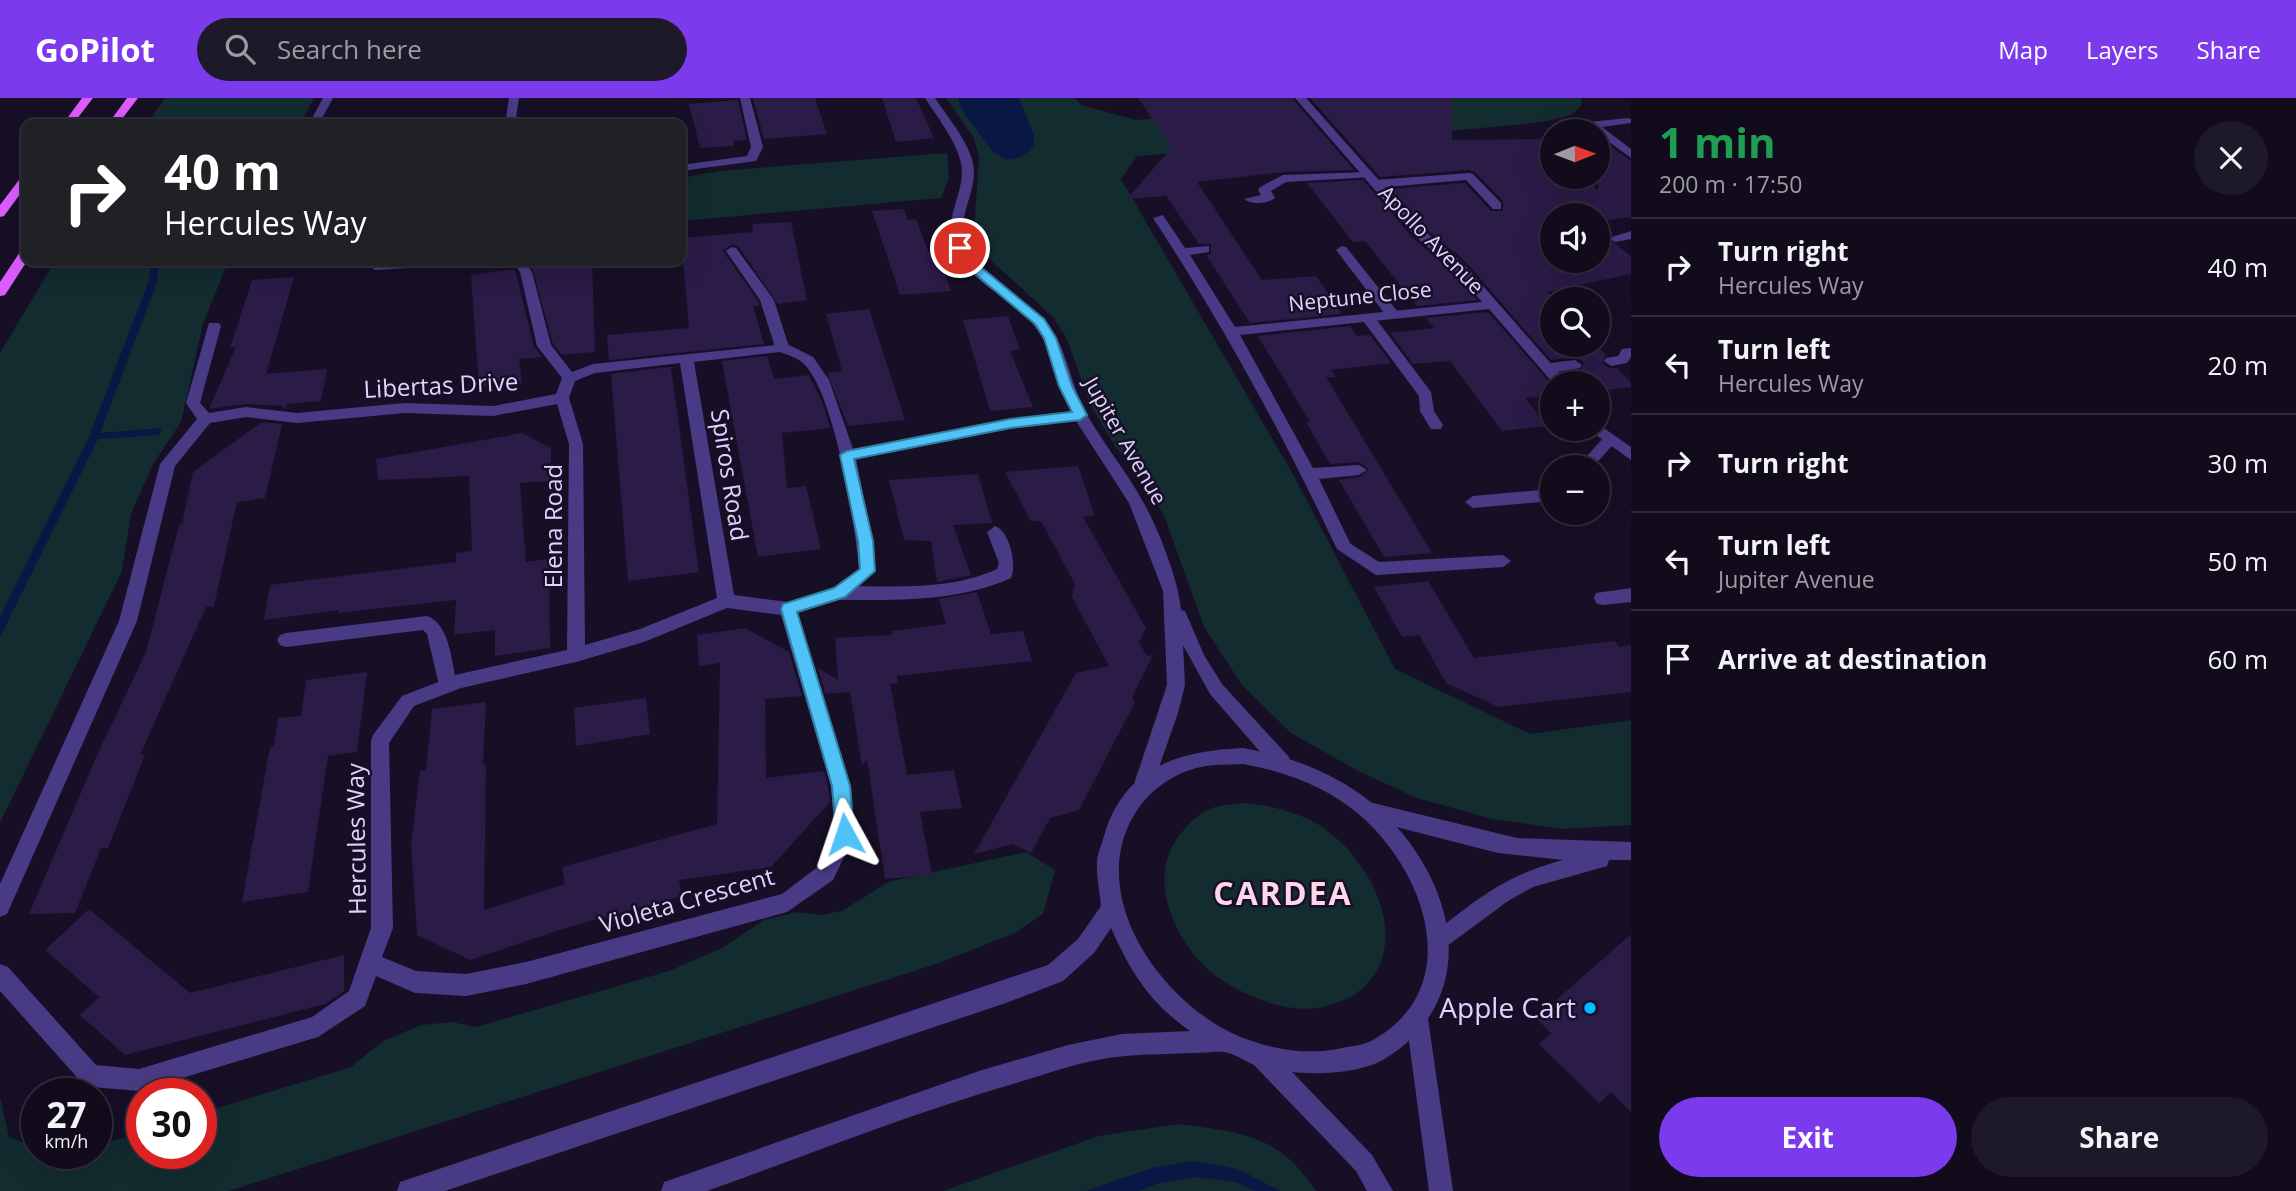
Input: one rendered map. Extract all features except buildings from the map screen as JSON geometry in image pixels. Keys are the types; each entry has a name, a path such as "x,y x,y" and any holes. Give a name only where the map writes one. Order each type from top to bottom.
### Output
{"main road":[{"path":"72,119 88,98"},
{"path":"117,119 132,98"},
{"path":"0,213 21,185"},
{"path":"0,292 21,260"}],"street":[{"path":"317,119 328,98"},
{"path":"511,119 514,98"},
{"path":"686,167 752,159 757,147 745,98"},
{"name":"Jupiter Avenue","path":"930,98 957,140 967,163 967,185 954,232 960,248 972,265 1040,322 1050,338 1066,386 1091,436 1136,502 1160,556 1174,603 1197,658 1216,689 1282,763"},
{"name":"Apollo Avenue","path":"1300,98 1419,233 1457,265 1552,371"},
{"path":"1610,123 1627,121"},
{"path":"1610,138 1631,155"},
{"path":"1250,200 1269,198 1264,190 1283,179 1469,176 1497,206"},
{"path":"1159,219 1231,332 1310,474 1343,545 1376,569 1503,561"},
{"path":"1615,238 1631,234"},
{"path":"1182,252 1205,250"},
{"path":"1342,250 1393,315"},
{"path":"732,251 766,300 782,348"},
{"path":"522,266 526,272 544,346 569,378"},
{"name":"Neptune Close","path":"1231,332 1493,304"},
{"path":"1368,318 1426,395 1427,411 1436,425"},
{"path":"0,907 128,621 168,464 205,419 193,403 214,326"},
{"path":"569,378 593,369 782,348 809,360 825,384 847,455 1010,424 1080,415"},
{"path":"1611,361 1622,360 1627,352 1631,352"},
{"name":"Spiros Road","path":"686,357 726,601"},
{"path":"1550,368 1575,365"},
{"path":"562,398 569,378"},
{"name":"Libertas Drive","path":"205,419 246,412 297,418 405,408 493,411 562,398"},
{"name":"Elena Road","path":"562,398 576,444 576,655"},
{"path":"1595,455 1608,441"},
{"path":"1610,441 1631,455"},
{"name":"Hercules Way","path":"0,975 91,1076 139,1080 318,1026 357,998 383,928 380,741 408,701 449,685 576,655 644,635 726,601 788,609 839,593 867,571 866,541 847,455"},
{"path":"1310,474 1359,470"},
{"path":"1473,502 1540,496"},
{"path":"839,593 894,593 995,580 1005,573 1007,563 995,532"},
{"path":"1602,598 1631,595"},
{"name":"Jupiter Avenue","path":"1143,786 1176,685 1174,603"},
{"name":"Violeta Crescent","path":"370,962 415,982 466,985 526,973 787,902 827,873 845,834 841,786 788,609"},
{"path":"286,640 427,623 435,631 449,685"},
{"path":"1243,756 1282,763 1327,782 1369,811 1391,833 1410,858 1434,913 1439,942 1435,983 1418,1019 1377,1051 1322,1064 1261,1056 1224,1041 1172,1005 1135,958 1112,908 1108,861 1119,819 1143,786 1172,768 1205,758 1243,756"},
{"path":"1369,811 1471,838 1518,847 1631,852"},
{"path":"1439,942 1501,894 1529,879 1631,852"},
{"path":"408,1191 1006,992 1055,973 1086,946 1112,908"},
{"path":"1418,1019 1441,1191"},
{"path":"673,1191 979,1082 1068,1056 1122,1045 1224,1041"},
{"path":"1261,1056 1364,1163 1381,1191"}],"green space":[{"path":"165,98 314,98 303,119 150,119"},
{"path":"946,98 1075,98 1081,105 1136,120 1285,106 1318,143 1137,156 1121,179 1294,476 1395,669 1530,734 1631,720 1631,825 1562,829 1492,819 1417,798 1358,771 1291,733 1242,685 1204,627 1165,518 1145,480 1116,448 1090,404 1067,339 1053,317 985,255 974,231 979,158 974,138"},
{"path":"1367,98 1582,98 1581,106 1571,115 1555,119 1439,132"},
{"path":"947,153 949,178 941,198 686,221 686,177 719,171"},
{"path":"52,266 254,266 225,269 203,324 181,422 153,464 131,514 122,571 0,823 0,353"},
{"path":"1247,803 1280,809 1312,821 1333,835 1352,854 1368,877 1380,902 1385,927 1384,952 1374,975 1351,997 1322,1007 1306,1009 1282,1006 1245,993 1211,972 1186,944 1176,927 1165,890 1169,853 1179,836 1204,812 1219,806"},
{"path":"1026,852 1055,870 1043,914 1015,933 936,964 229,1191 0,1191 0,1097 9,1137 21,1142 21,1169 112,1169 112,1141 126,1137 126,1169 217,1169 217,1108 351,1067 383,1041 421,1025 452,1022 476,1027 669,971 724,947 764,920 797,912 820,915 842,911 888,882"},
{"path":"1178,1124 1221,1130 1256,1139 1288,1158 1316,1191 943,1191 1099,1136"}],"shaded area":[{"path":"958,98 1019,98 1034,135 1033,147 1017,158 998,155 968,118"},
{"path":"151,266 159,266 157,282 100,433 162,428 159,435 98,439 0,637 0,617 89,437 148,283"},
{"path":"1194,1161 1238,1169 1280,1191 1255,1191 1236,1182 1195,1177 1159,1183 1138,1191 1086,1191 1152,1168"}],"place":[{"name":"Apple Cart","path":"1590,1008"}],"district":[{"name":"CARDEA","path":"1283,894"}],"route":[{"path":"845,834 841,786 788,609 839,593 867,571 866,541 847,455 1010,424 1080,415 1066,386 1050,338 1040,322 972,265 960,248"}]}
